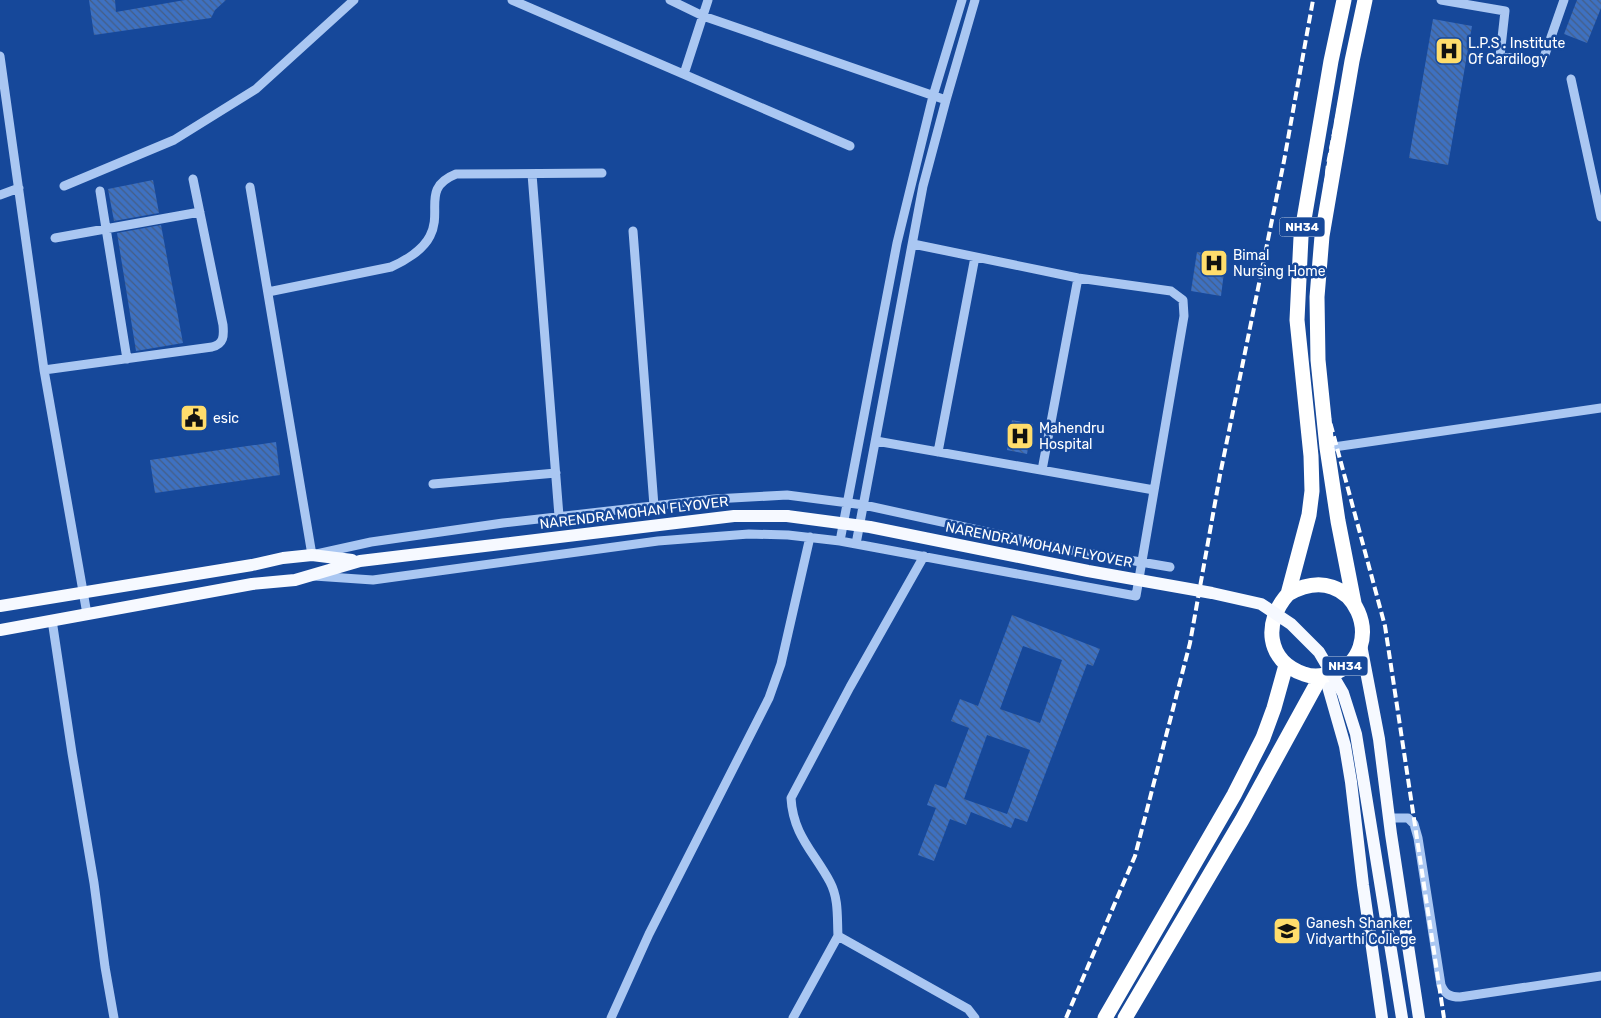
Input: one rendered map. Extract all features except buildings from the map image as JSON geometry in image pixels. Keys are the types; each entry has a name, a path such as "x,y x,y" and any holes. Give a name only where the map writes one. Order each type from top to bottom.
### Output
{"highway":[{"name":"NH34","path":"1344,0 1331,61 1300,237 1297,320 1311,456 1312,491 1309,515 1288,594 1276,610 1271,629 1273,642 1278,654 1296,672 1308,676 1323,676 1337,672 1347,665 1355,656 1360,645 1363,630 1361,616 1354,603 1338,521 1327,448 1318,360 1317,297 1321,244 1365,0"},
{"path":"1288,594 1301,587 1316,584 1330,586 1344,593 1354,603"},
{"path":"1106,1018 1234,795 1263,738 1274,708 1286,664"},
{"name":"NH34","path":"1125,1018 1242,820 1323,676"}],"main road":[{"name":"NARENDRA MOHAN FLYOVER","path":"0,630 252,584 295,580 360,561 724,517 787,516 870,527 1260,604 1291,624 1319,652 1343,693 1356,734 1402,1018"},
{"name":"NARENDRA MOHAN FLYOVER","path":"0,606 84,594 283,558 312,555 360,561"},
{"path":"1360,645 1379,739 1419,1018"},
{"path":"1323,676 1345,746 1382,1018"}],"street":[{"path":"64,186 174,140 256,89 354,0"},
{"path":"512,0 850,146"},
{"path":"670,0 703,16 946,100"},
{"path":"684,74 708,0"},
{"path":"840,541 897,243 933,96 962,0"},
{"path":"856,544 924,186 946,100 975,0"},
{"path":"1441,0 1505,12 1500,56 1542,63 1564,0"},
{"path":"0,56 44,370 87,614"},
{"path":"1571,79 1601,217"},
{"path":"268,292 391,267 403,262 430,238 433,230 436,191 444,179 456,174 602,173"},
{"path":"532,174 559,516"},
{"path":"44,370 219,345 224,334 223,325 193,179"},
{"path":"250,187 312,555 371,542 503,523 714,499 787,495 864,504 1070,550 1170,567"},
{"path":"0,195 19,188"},
{"path":"100,191 127,359"},
{"path":"56,238 200,212"},
{"path":"633,231 654,506"},
{"path":"306,576 373,580 658,541 749,534 788,534 840,541 1136,596 1184,316 1183,300 1171,290 1078,278 912,244"},
{"path":"938,452 975,257"},
{"path":"1042,470 1078,278"},
{"path":"1327,448 1601,408"},
{"path":"876,441 1154,490"},
{"path":"433,484 556,473"},
{"path":"611,1018 649,934 769,698 781,664 810,537"},
{"path":"793,1018 838,936 834,893 796,824 792,813 791,798 845,695 924,556"},
{"path":"52,620 114,1018"},
{"path":"1389,818 1408,818 1414,824 1418,838 1440,985 1450,997 1460,998 1601,976"},
{"path":"838,936 968,1009 975,1018"}],"railway":[{"path":"1066,1018 1135,856 1190,643 1220,475 1284,161 1313,0"},
{"path":"1360,0 1328,164 1316,273 1319,381 1385,626 1444,1018"}],"place":[{"name":"L.P.S . Institute Of Cardilogy","path":"1449,51"},
{"name":"Bimal Nursing Home","path":"1214,263"},
{"name":"esic","path":"194,418"},
{"name":"Mahendru Hospital","path":"1020,436"},
{"name":"Ganesh Shanker Vidyarthi College","path":"1287,931"}]}
